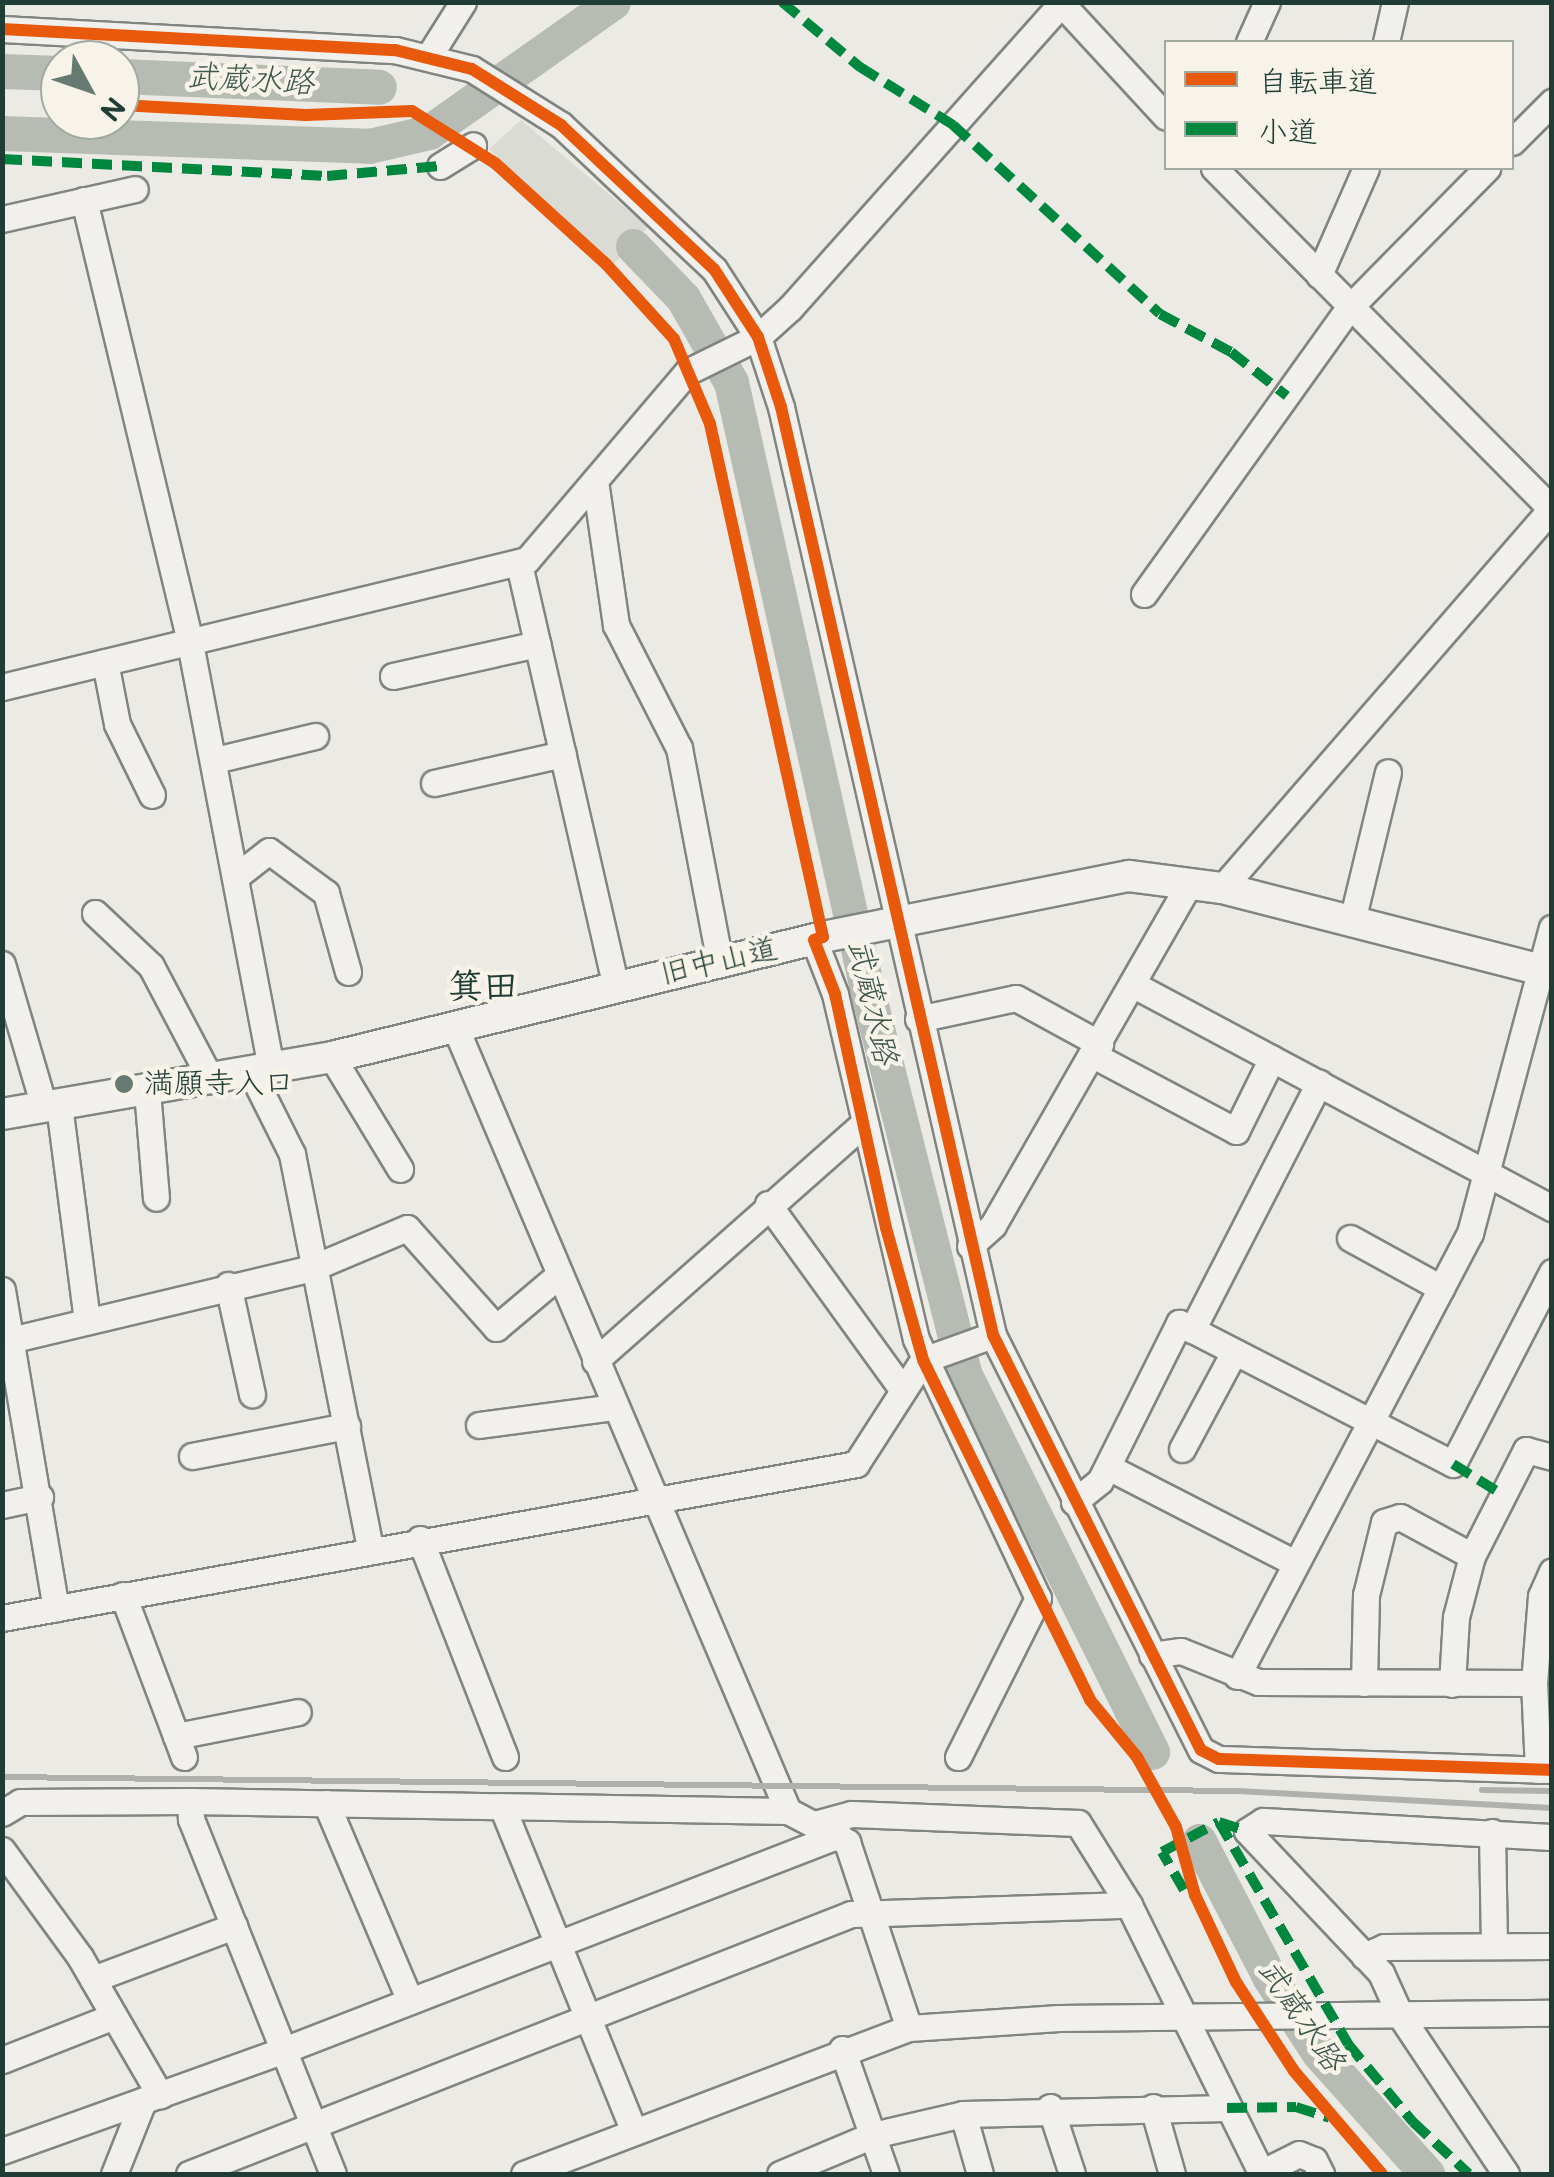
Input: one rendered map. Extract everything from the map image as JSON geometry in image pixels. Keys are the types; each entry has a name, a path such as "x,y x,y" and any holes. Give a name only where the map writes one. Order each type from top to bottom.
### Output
{"main road":[{"name":"旧中山道","path":"2,1114 332,1058 891,922 1129,876 1222,888 1546,972"}],"street":[{"path":"428,56 463,2"},
{"path":"1251,40 1267,2"},
{"path":"1386,40 1395,2"},
{"path":"2,687 519,564 595,482 686,372 751,341 1061,3 1164,115"},
{"path":"2,30 428,56 488,76 522,96 704,258 751,341 781,407 891,922 918,1019 970,1246 986,1337 1202,1750 1219,1759 1545,1770 1534,1683 1542,1596 1552,1571"},
{"path":"1514,140 1552,102"},
{"path":"440,166 473,145"},
{"path":"1216,170 1551,509 1222,888"},
{"path":"1318,275 1365,170"},
{"path":"1144,594 1350,308 1485,170"},
{"path":"2,219 135,189"},
{"path":"84,200 215,760 238,875 261,1070 292,1154 370,1548"},
{"path":"595,482 616,624 679,748 720,962"},
{"path":"519,564 616,986"},
{"path":"393,676 537,644"},
{"path":"106,662 117,724 152,795"},
{"path":"215,760 314,736"},
{"path":"434,783 562,754"},
{"path":"1352,921 1388,772"},
{"path":"238,875 268,850 326,893 348,972"},
{"path":"970,1246 993,1224 1190,883"},
{"path":"95,913 151,966 211,1080"},
{"path":"1237,1676 1470,1233 1546,972 1552,928"},
{"path":"822,938 864,1124 930,1357 1038,1598 958,1757"},
{"path":"2,964 52,1106 88,1320"},
{"path":"1134,985 1552,1208"},
{"path":"918,1019 1016,998 1236,1131 1272,1058"},
{"path":"456,1029 653,1502 788,1811"},
{"path":"332,1058 400,1169"},
{"path":"1192,1330 1319,1083"},
{"path":"147,1092 156,1198"},
{"path":"595,1361 768,1204 864,1124"},
{"path":"768,1204 902,1389"},
{"path":"10,1340 312,1268 407,1228 496,1328 559,1275"},
{"path":"1350,1238 1442,1288"},
{"path":"1074,1502 1108,1467 1179,1323 1453,1464 1544,1309 1552,1272"},
{"path":"228,1285 252,1394"},
{"path":"2,1290 56,1608"},
{"path":"2,1618 370,1548 856,1464 902,1389 930,1357 986,1337"},
{"path":"1182,1449 1234,1352"},
{"path":"479,1425 614,1406"},
{"path":"192,1456 347,1426"},
{"path":"2,1438 29,1441"},
{"path":"1452,1684 1456,1616 1472,1556 1526,1450 1552,1457"},
{"path":"1108,1467 1295,1563"},
{"path":"2,1505 40,1498"},
{"path":"1364,1683 1366,1595 1384,1522 1400,1516 1472,1556"},
{"path":"420,1539 506,1756"},
{"path":"122,1596 180,1746 298,1712"},
{"path":"1152,1655 1180,1652 1237,1676 1364,1683 1534,1683"},
{"path":"190,1801 234,1926 333,2174"},
{"path":"2,1813 20,1802 190,1801 788,1811 829,1829 873,1911 909,2028"},
{"path":"326,1803 410,2001"},
{"path":"503,1808 591,2012 634,2131"},
{"path":"2,2150 284,2050 562,1944 829,1829 852,1814 1078,1823 1128,1904 1178,2016 1261,2174 1299,2154 1314,2160 1321,2174"},
{"path":"1506,2174 1394,2015 1381,1974 1249,1838 1254,1823 1552,1836"},
{"path":"1492,1832 1494,1946"},
{"path":"5,1858 93,1979 152,2098"},
{"path":"189,2174 314,2127 591,2012 873,1911 1128,1904"},
{"path":"93,1979 234,1926"},
{"path":"1364,1956 1384,1947 1552,1946"},
{"path":"524,2174 842,2050 909,2028 1178,2016 1552,2014"},
{"path":"2,2060 114,2016"},
{"path":"842,2050 886,2174"},
{"path":"114,2174 152,2098"},
{"path":"786,2173 873,2136 964,2114 1050,2107 1226,2108"},
{"path":"1050,2107 1072,2174"},
{"path":"1153,2107 1172,2174"},
{"path":"964,2114 980,2174"}],"shaded area":[{"path":"521,120 648,227 614,264 489,149"}],"waterway":[{"path":"2,133 369,146 429,132 613,2"},
{"name":"武蔵水路","path":"2,71 40,72"},
{"name":"武蔵水路","path":"140,77 379,87"},
{"name":"武蔵水路","path":"633,246 683,298 731,382 867,989 964,1373 1152,1752"},
{"name":"武蔵水路","path":"1199,1841 1270,1978 1318,2052 1427,2174"}],"railway":[{"path":"2,1777 1238,1791 1552,1808"},
{"path":"1482,1790 1552,1791"}],"marked path":[{"path":"782,2 860,67 953,125 1160,314 1231,352 1287,396"},
{"path":"2,159 327,176 440,166"},
{"path":"1453,1464 1503,1495"},
{"path":"1219,1822 1247,1831"},
{"path":"1184,1890 1162,1852 1219,1822 1348,2044 1413,2122 1469,2174"},
{"path":"1227,2108 1296,2107 1329,2118"}],"cycle path":[{"path":"2,29 395,50 472,69 561,125 714,269 758,337 781,407 993,1335 1201,1750 1219,1759 1552,1770"},
{"path":"140,106 306,115 412,111 495,163 606,264 674,339 710,424 823,937 814,940 835,994 886,1228 923,1360 1090,1700 1137,1757 1176,1827 1195,1895 1236,1982 1294,2071 1382,2174"}],"place":[{"name":"満願寺入口","path":"124,1084"}],"district":[{"name":"箕田","path":"483,988"}]}
